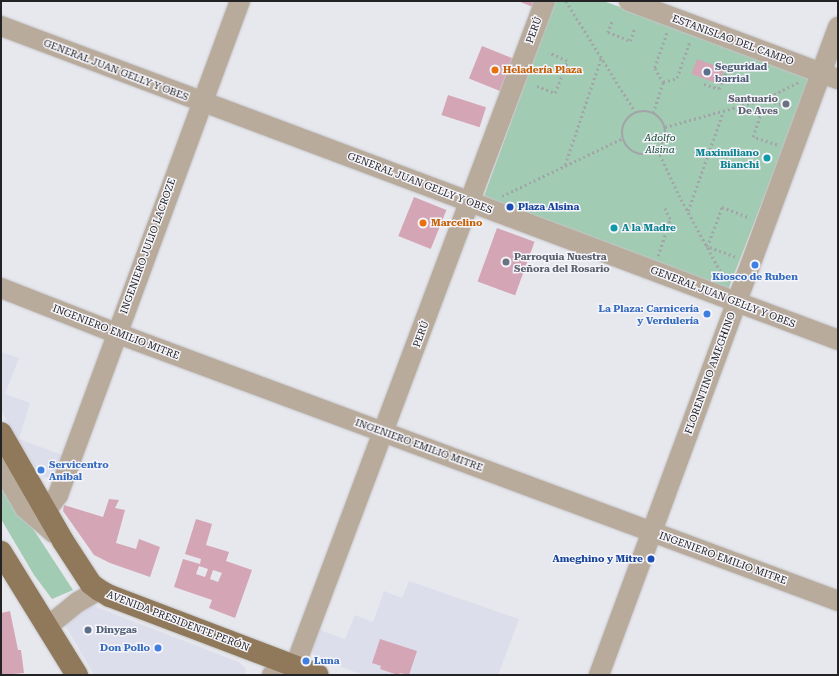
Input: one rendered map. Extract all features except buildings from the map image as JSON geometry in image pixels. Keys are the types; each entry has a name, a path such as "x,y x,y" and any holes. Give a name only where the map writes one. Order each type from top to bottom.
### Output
{"main road":[{"name":"AVENIDA PRESIDENTE PERÓN","path":"1,433 63,541 91,584 110,596 298,670 318,675"},
{"path":"1,552 77,675"}],"street":[{"name":"INGENIERO JULIO LACROZE","path":"46,511 58,495 116,333 240,1"},
{"name":"PERÚ","path":"298,670 384,432 545,1"},
{"name":"ESTANISLAO DEL CAMPO","path":"629,1 830,76"},
{"name":"GENERAL JUAN GELLY Y OBES","path":"1,26 838,340"},
{"name":"FLORENTINO AMEGHINO","path":"599,675 736,302 830,76 838,27"},
{"name":"INGENIERO EMILIO MITRE","path":"1,288 116,333 838,601"},
{"path":"1,467 25,508 63,541"},
{"path":"47,627 78,602 99,590"},
{"path":"272,675 298,670"}],"path":[{"path":"566,1 636,113"},
{"path":"653,113 663,82 655,68 672,18"},
{"path":"612,22 608,32 630,41 634,30"},
{"path":"663,82 677,78 695,26"},
{"path":"537,86 555,92 567,61 548,54"},
{"path":"565,166 601,58"},
{"path":"704,84 719,89 728,67"},
{"path":"665,127 765,99 812,74 830,76"},
{"path":"765,99 792,108"},
{"path":"765,99 753,137 779,146"},
{"path":"688,212 723,112"},
{"path":"636,113 653,113 661,119 665,127 665,140 658,150 648,154 637,154 628,148 623,138 625,123 636,113"},
{"path":"470,201 496,199 623,138"},
{"path":"658,150 688,212 736,302"},
{"path":"658,258 670,218 664,207"},
{"path":"707,247 722,207 751,218"},
{"path":"707,247 736,258"}],"shaded area":[{"path":"1,352 19,358 5,394 30,403 19,439 65,456 56,477 53,479 43,477 39,474 1,411"},
{"path":"409,581 519,619 498,675 363,675 317,658 313,654 313,649 320,630 345,639 355,615 373,622 384,591 402,598"},
{"path":"73,598 239,662 246,669 245,675 94,675 58,613"}],"green space":[{"name":"Adolfo Alsina","path":"555,1 603,1 812,74 728,290 483,199"},
{"path":"1,475 24,515 73,590 52,599 34,575 1,519"}],"place":[{"name":"Heladería Plaza","path":"495,70"},
{"name":"Seguridad barrial","path":"707,72"},
{"name":"Santuario De Aves","path":"786,104"},
{"name":"Maximiliano Bianchi","path":"767,158"},
{"name":"Plaza Alsina","path":"510,207"},
{"name":"Marcelino","path":"423,223"},
{"name":"A la Madre","path":"614,228"},
{"name":"Parroquia Nuestra Señora del Rosario","path":"506,262"},
{"name":"Kiosco de Ruben","path":"755,265"},
{"name":"La Plaza: Carnicería y Verdulería","path":"707,314"},
{"name":"Servicentro Anibal","path":"41,470"},
{"name":"Ameghino y Mitre","path":"651,559"},
{"name":"Dinygas","path":"88,630"},
{"name":"Don Pollo","path":"158,648"},
{"name":"Luna","path":"306,661"}]}
